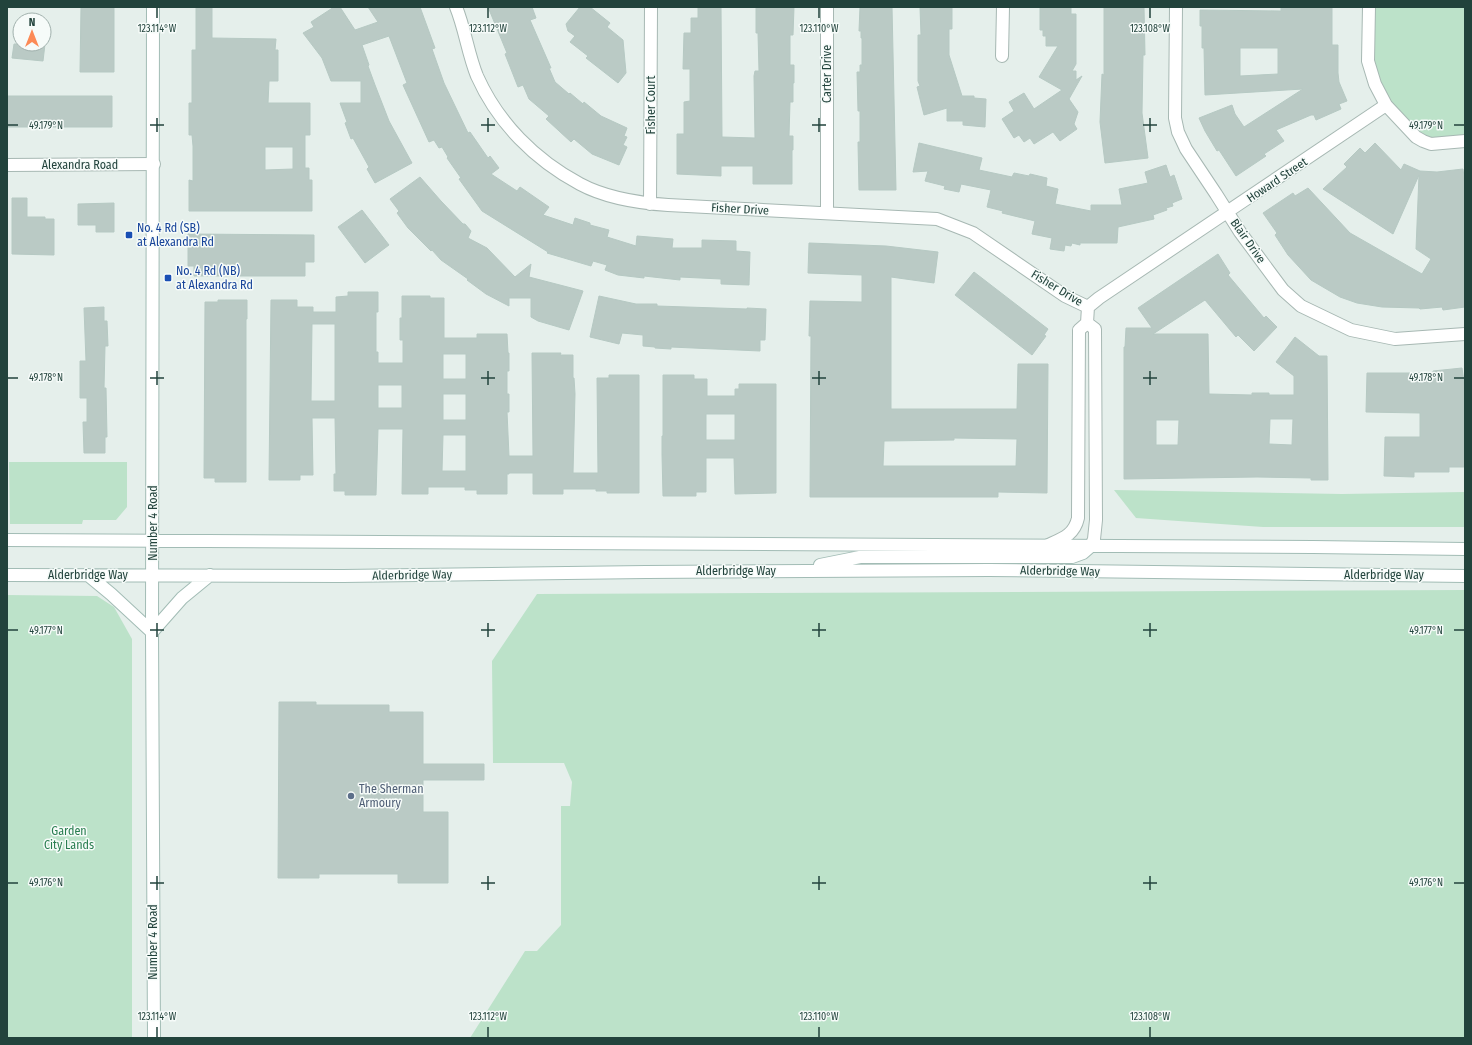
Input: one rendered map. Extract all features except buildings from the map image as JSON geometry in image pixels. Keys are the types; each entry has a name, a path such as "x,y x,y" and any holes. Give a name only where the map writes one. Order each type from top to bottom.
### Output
{"main road":[{"name":"Number 4 Road","path":"153,7 154,164 152,632 154,1038"},
{"name":"Fisher Drive","path":"456,7 477,75 489,98 505,123 521,141 548,164 581,184 625,200 650,204 937,219 973,233 1065,296 1088,307 1087,323 1079,330 1078,518 1076,527 1072,532 1046,546"},
{"name":"Fisher Court","path":"650,204 651,7"},
{"name":"Carter Drive","path":"827,7 827,213"},
{"path":"1002,56 1003,7"},
{"name":"Blair Drive","path":"1176,7 1175,118 1178,132 1186,149 1240,232 1283,290 1301,306 1351,330 1395,339 1465,334"},
{"path":"1369,7 1368,60 1375,84 1386,105 1416,136 1423,141 1431,144 1465,141"},
{"name":"Howard Street","path":"1088,307 1099,298 1386,105"},
{"name":"Alexandra Road","path":"7,165 154,164"},
{"name":"Fisher Drive","path":"1087,323 1095,330 1096,520 1094,539 1091,546"},
{"name":"Alderbridge Way","path":"7,540 1465,549"},
{"path":"786,571 860,558 1072,557 1083,553 1091,546"},
{"name":"Alderbridge Way","path":"7,575 343,576 989,570 1465,576"},
{"path":"88,575 152,632 182,598 210,575"}],"green space":[{"path":"1370,7 1465,7 1465,138 1435,142 1416,136 1397,115 1369,60"},
{"path":"9,462 127,462 127,507 116,520 83,520 82,524 10,524"},
{"path":"1114,490 1342,494 1465,492 1465,527 1263,527 1136,518"},
{"path":"1465,590 1465,1038 470,1038 525,951 537,951 561,925 561,806 570,806 572,782 564,763 493,763 492,661 537,594"},
{"name":"Garden City Lands","path":"7,595 97,596 114,607 132,639 132,1038 7,1038"}],"place":[{"name":"No. 4 Rd (SB) at Alexandra Rd","path":"129,235"},
{"name":"No. 4 Rd (NB) at Alexandra Rd","path":"168,278"},
{"name":"The Sherman Armoury","path":"351,796"}]}
